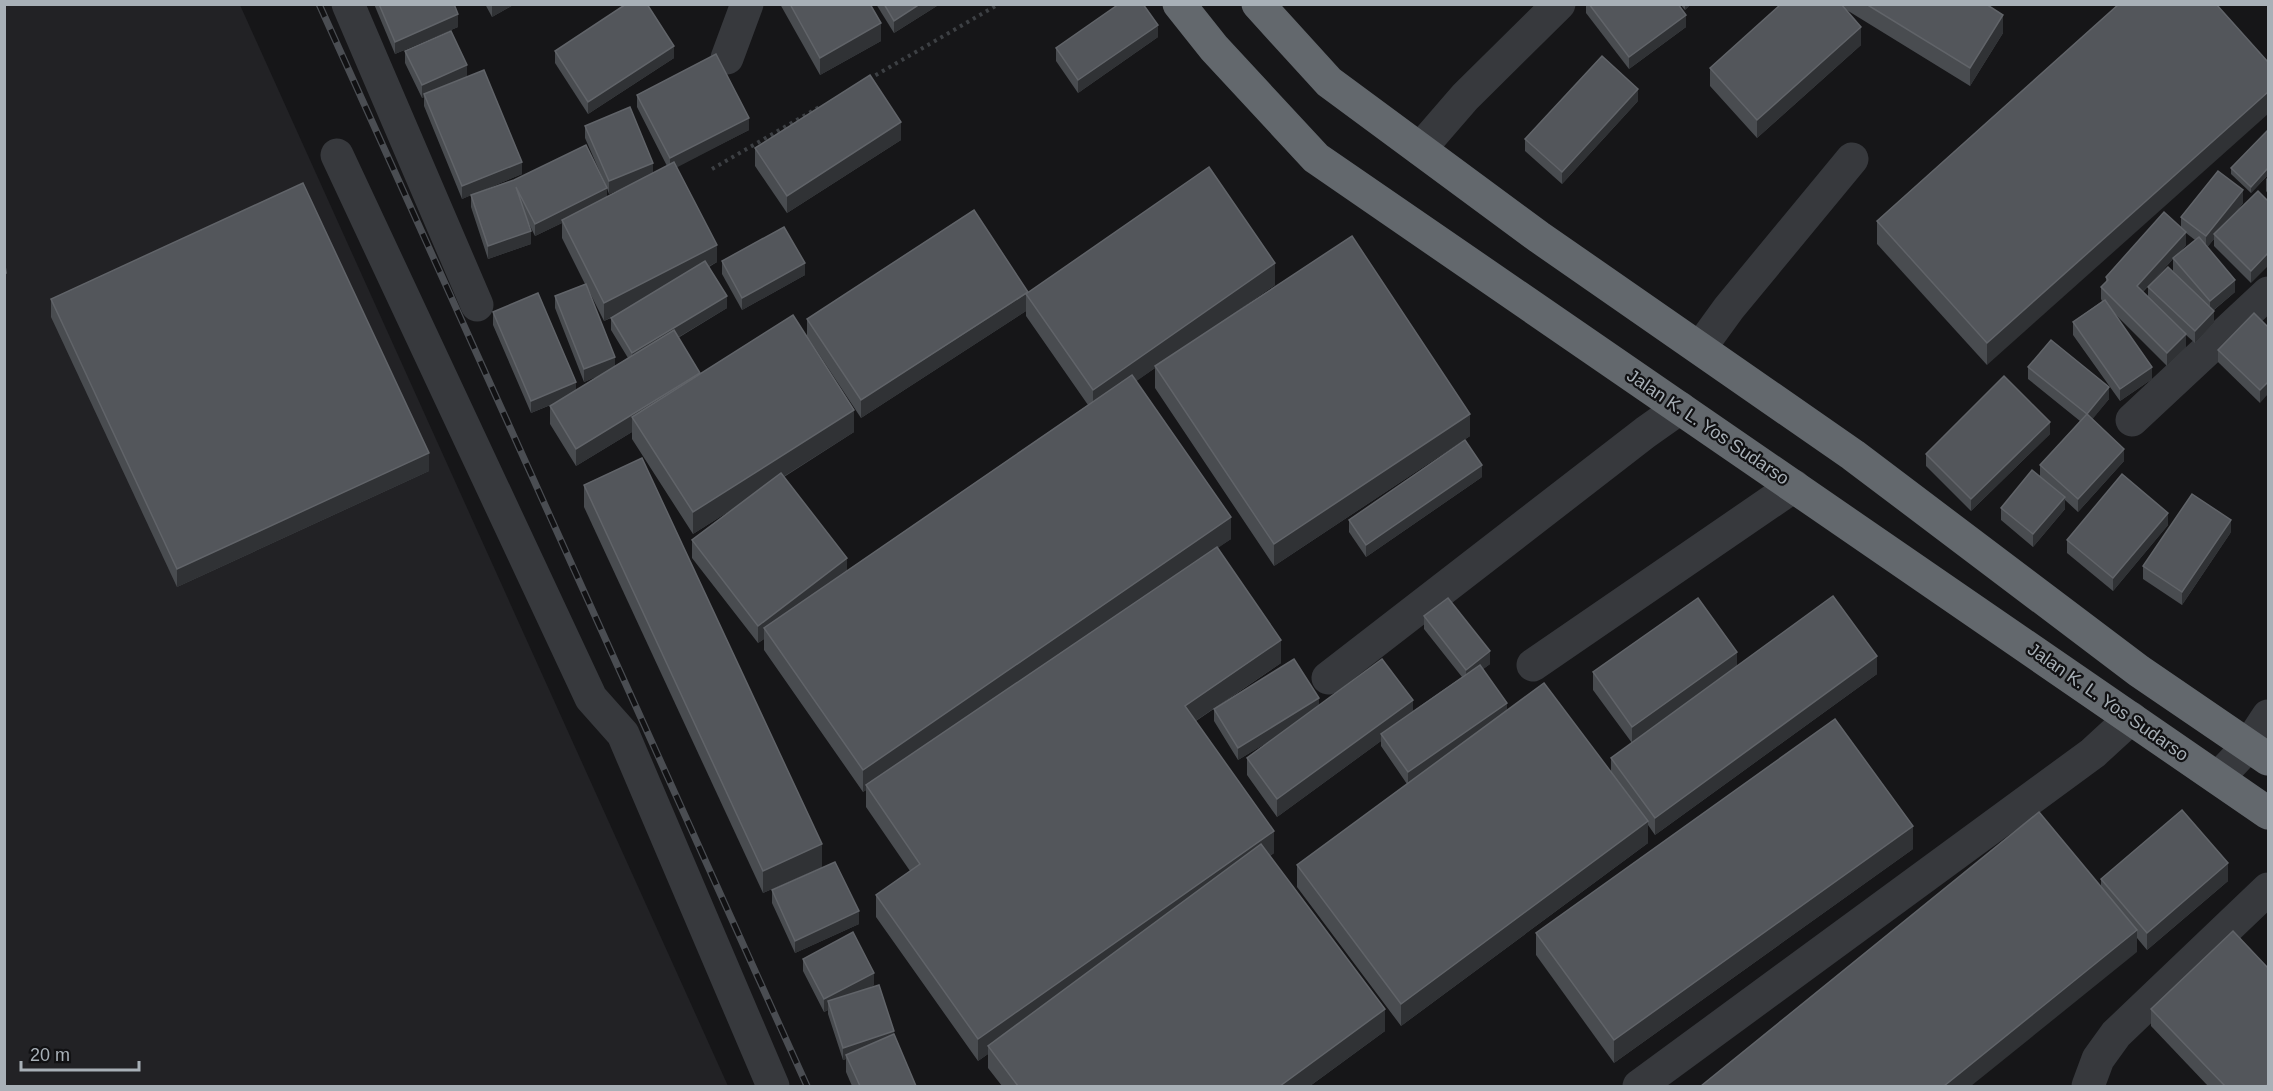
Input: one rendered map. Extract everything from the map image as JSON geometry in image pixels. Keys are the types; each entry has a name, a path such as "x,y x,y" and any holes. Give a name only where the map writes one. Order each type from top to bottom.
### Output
{"highway":[{"name":"Jalan K. L. Yos Sudarso","path":"1179,4 1214,48 1316,158 2268,813"},
{"path":"1258,4 1329,82 1539,237 1853,455 2139,671 2259,752"}],"street":[{"path":"348,4 477,304"},
{"path":"727,58 747,4"},
{"path":"1420,149 1465,97 1559,4"},
{"path":"337,155 591,698 623,734 773,1086"},
{"path":"1700,348 1729,308 1852,159"},
{"path":"2132,420 2268,293"},
{"path":"1328,678 1680,408"},
{"path":"1533,665 1794,486"},
{"path":"2218,778 2259,752 2268,716"},
{"path":"1639,1086 2084,760 2131,718"},
{"path":"2088,1086 2098,1059 2116,1034 2268,889"}],"path":[{"path":"866,81 999,4"},
{"path":"712,169 824,104"}],"shaded area":[{"path":"5,5 240,5 728,1086 5,1086"}],"building":[{"path":"379,4 454,4 458,14 395,42"},
{"path":"626,4 647,4 674,46 588,102 555,51"},
{"path":"790,4 870,4 881,23 820,58"},
{"path":"884,4 920,4 894,21"},
{"path":"1119,4 1143,4 1158,25 1078,80 1056,48"},
{"path":"1589,4 1678,4 1686,15 1629,57"},
{"path":"1781,4 1841,4 1861,27 1757,120 1710,68"},
{"path":"1866,4 1986,4 2003,15 1970,68"},
{"path":"2119,4 2216,4 2268,62 2268,92 1987,343 1877,221"},
{"path":"451,31 467,65 422,85 405,51"},
{"path":"716,54 749,118 670,158 637,95"},
{"path":"1602,56 1638,89 1562,172 1525,139"},
{"path":"484,70 522,162 462,186 424,94"},
{"path":"870,75 901,122 787,196 755,148"},
{"path":"630,107 653,163 609,181 585,126"},
{"path":"2267,131 2268,168 2251,187 2231,168"},
{"path":"586,145 607,188 535,224 516,187 531,231 488,246 471,195 514,180"},
{"path":"674,162 717,245 604,303 562,220"},
{"path":"1209,167 1275,263 1093,390 1026,294"},
{"path":"2218,171 2243,190 2206,236 2181,217"},
{"path":"303,183 429,453 177,569 51,299"},
{"path":"2258,191 2268,201 2268,253 2251,271 2214,234"},
{"path":"974,210 1028,292 861,400 807,319"},
{"path":"2164,212 2186,232 2137,286 2186,334 2167,353 2101,287 2108,280 2106,277"},
{"path":"784,227 805,263 742,298 722,261"},
{"path":"1352,236 1470,414 1274,544 1155,366"},
{"path":"2199,237 2235,280 2210,301 2173,258"},
{"path":"705,261 727,296 632,353 611,318"},
{"path":"2168,267 2214,311 2195,331 2148,287"},
{"path":"586,284 615,357 584,369 555,296"},
{"path":"538,293 576,382 531,401 493,312"},
{"path":"2105,300 2152,367 2120,389 2073,322"},
{"path":"2254,313 2268,327 2268,382 2260,390 2218,350"},
{"path":"793,315 854,410 693,512 632,417"},
{"path":"674,330 700,373 576,449 550,406"},
{"path":"2051,340 2109,387 2087,414 2028,367"},
{"path":"1132,375 1231,517 863,770 764,628"},
{"path":"2004,376 2050,422 1971,499 1926,454"},
{"path":"2087,414 2124,449 2078,499 2040,465"},
{"path":"1465,440 1482,465 1366,545 1349,520"},
{"path":"642,458 822,844 763,871 584,485"},
{"path":"2032,470 2065,497 2033,534 2001,508"},
{"path":"781,473 847,558 758,626 692,540"},
{"path":"2122,474 2168,513 2113,578 2067,540"},
{"path":"2192,494 2231,520 2182,592 2143,566"},
{"path":"1217,547 1281,640 1185,706 1274,831 978,1039 876,895 920,864 866,785"},
{"path":"1833,596 1877,656 1655,818 1611,758"},
{"path":"1448,598 1490,651 1466,670 1424,616"},
{"path":"1698,598 1737,652 1632,727 1593,672"},
{"path":"1294,659 1319,698 1238,748 1214,709"},
{"path":"1382,659 1413,700 1277,799 1247,758"},
{"path":"1480,665 1507,703 1408,772 1381,734"},
{"path":"1544,683 1648,821 1401,1004 1297,865"},
{"path":"1835,719 1913,826 1614,1040 1536,933"},
{"path":"2182,810 2228,863 2147,933 2101,879"},
{"path":"2039,812 2137,930 1944,1086 1701,1086"},
{"path":"1261,844 1385,1009 1280,1086 1018,1086 988,1046"},
{"path":"835,862 859,911 795,941 772,890"},
{"path":"2233,931 2268,968 2268,1084 2266,1086 2225,1086 2151,1009"},
{"path":"853,932 874,973 824,999 803,959"},
{"path":"879,985 894,1031 843,1048 828,1001"},
{"path":"894,1034 916,1086 860,1086 846,1055"}],"railway":[{"path":"319,4 807,1086"}]}
